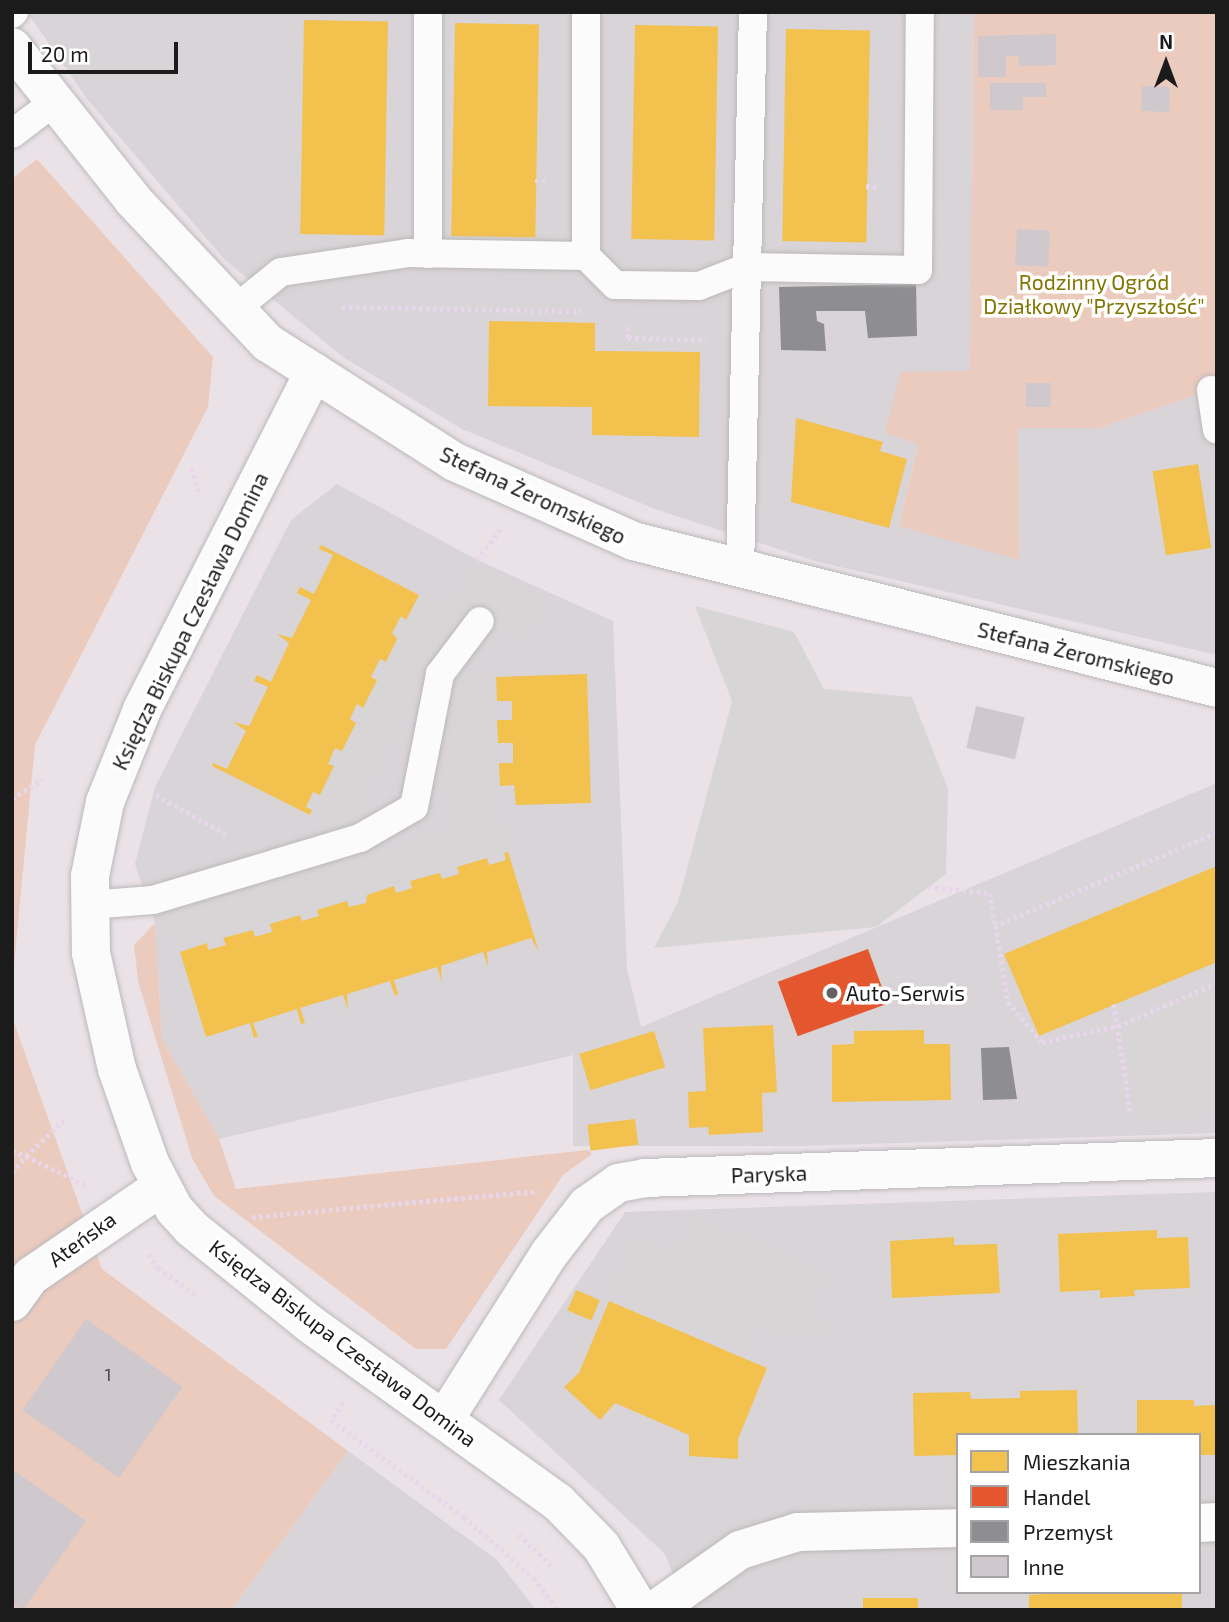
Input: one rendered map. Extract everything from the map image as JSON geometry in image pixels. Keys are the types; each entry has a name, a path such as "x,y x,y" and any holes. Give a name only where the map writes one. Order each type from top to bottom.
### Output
{"street":[{"name":"Stefana Żeromskiego","path":"12,47 134,201 268,343 455,462 538,502 633,541 1217,688"},
{"name":"Księdza Biskupa Czesława Domina","path":"314,372 122,753 96,839 89,905 91,953 104,1021 136,1128 161,1187 174,1209 201,1237 369,1367 558,1502 601,1546 640,1610"},
{"name":"Paryska","path":"444,1420 549,1254 587,1205 618,1183 645,1178 1217,1158"},
{"name":"Ateńska","path":"12,1302 31,1276 107,1200 161,1187"},
{"path":"655,1610 740,1550 798,1532 956,1528"}],"lane":[{"path":"428,12 428,254"},
{"path":"586,12 586,256"},
{"path":"740,570 753,12"},
{"path":"234,310 281,272 428,254 586,256 615,285 699,286 748,267 918,270 920,12"},
{"path":"12,134 54,102"},
{"path":"1211,390 1217,430"},
{"path":"89,905 153,900 360,838 414,807 440,674 480,621"}],"path":[{"path":"328,306 587,311"},
{"path":"628,312 628,338 716,340"},
{"path":"192,468 201,500"},
{"path":"477,560 504,525"},
{"path":"12,799 43,779"},
{"path":"146,789 277,863"},
{"path":"996,926 1217,833"},
{"path":"928,887 990,893 1008,1002 1042,1042 1118,1026 1217,983"},
{"path":"1114,1004 1138,1161"},
{"path":"12,1173 65,1119"},
{"path":"12,1151 107,1200 158,1268 202,1299"},
{"path":"243,1218 545,1190"},
{"path":"369,1367 331,1420 464,1517 534,1578 557,1610"},
{"path":"333,1395 355,1410"},
{"path":"512,1527 557,1571"}],"shaded area":[{"path":"27,12 974,12 970,372 918,443 899,526 1018,559 1018,428 1099,428 1217,388 1217,655 815,561 655,509 462,429 343,357 225,260 87,99"},
{"path":"337,484 477,560 613,621 627,969 641,1027 1217,783 1217,1133 800,1146 573,1146 573,1055 219,1139 162,1039 155,923 135,864 155,787 291,520"},
{"path":"475,565 546,597 522,637 453,610 347,829 310,815 420,591 453,609"},
{"path":"695,606 794,632 824,689 912,697 948,789 946,874 876,927 654,948 678,902 732,701"},
{"path":"496,677 500,786 496,814 508,852 180,952 167,918 452,829 455,678"},
{"path":"1217,983 1217,1113 1139,1115 1125,1023"},
{"path":"1217,1192 1217,1610 687,1610 665,1554 499,1400 625,1212"},
{"path":"698,1219 825,1272 812,1309 828,1335 754,1328 746,1351 612,1293 638,1239 680,1254"},
{"path":"348,1451 497,1560 536,1610 231,1610"}],"green space":[{"name":"Rodzinny Ogród Działkowy \"Przyszłość\"","path":"974,12 1217,12 1217,388 1099,428 1018,428 1019,560 899,526 918,444 885,433 901,372 970,371"},
{"path":"37,159 213,357 208,407 35,745 12,986 12,179"},
{"path":"155,923 162,1039 219,1139 236,1189 588,1150 592,1154 563,1175 446,1349 416,1349 214,1196 192,1158 138,981 134,945"},
{"path":"12,1017 102,1269 348,1451 231,1610 12,1610"}],"building: Mieszkania":[{"path":"304,20 388,21 384,235 300,234"},
{"path":"455,23 539,24 535,237 451,236"},
{"path":"635,25 718,26 714,240 631,239"},
{"path":"786,29 870,30 866,242 782,241"},
{"path":"489,321 595,323 595,351 700,352 699,437 592,435 592,407 488,406"},
{"path":"796,418 883,442 880,451 907,459 889,528 791,502"},
{"path":"1198,464 1211,548 1166,555 1153,471"},
{"path":"321,545 419,595 406,620 401,616 392,633 397,639 386,662 380,659 371,677 377,680 363,708 357,704 350,719 356,723 342,751 335,748 328,764 334,766 320,795 313,792 306,807 312,810 310,815 212,766 213,763 227,769 246,731 233,722 249,726 268,687 254,681 257,675 271,682 289,643 277,634 292,638 311,600 297,593 300,587 314,594 333,555 319,549"},
{"path":"587,674 591,803 516,805 514,785 500,786 499,763 513,763 513,743 498,743 497,720 512,720 512,701 497,701 496,677"},
{"path":"508,852 539,952 531,938 487,952 488,967 483,952 441,966 442,982 437,967 394,980 398,994 395,996 390,981 347,994 348,1010 343,995 300,1008 305,1023 301,1024 297,1009 253,1023 258,1037 254,1038 250,1023 206,1037 180,952 207,943 208,950 226,945 223,938 253,930 255,937 272,932 270,924 300,915 302,921 319,916 317,910 347,901 349,907 366,903 367,895 394,886 396,893 412,888 410,881 440,873 442,879 459,874 457,867 487,858 489,865 506,860 504,853"},
{"path":"1217,866 1217,962 1039,1036 1004,954"},
{"path":"773,1025 777,1092 762,1093 763,1132 709,1135 708,1127 689,1128 688,1092 706,1091 703,1028"},
{"path":"924,1030 924,1044 950,1044 951,1100 832,1102 832,1045 854,1044 854,1031"},
{"path":"654,1031 665,1067 591,1090 579,1054"},
{"path":"635,1119 638,1145 591,1151 587,1125"},
{"path":"1157,1230 1157,1238 1188,1237 1190,1288 1134,1290 1135,1296 1100,1298 1100,1290 1060,1292 1058,1234"},
{"path":"954,1237 954,1245 997,1244 1000,1293 892,1298 890,1241"},
{"path":"576,1290 600,1300 591,1320 567,1310"},
{"path":"609,1301 767,1368 738,1439 738,1459 689,1456 689,1435 615,1403 600,1420 564,1387 579,1373"},
{"path":"1077,1390 1078,1433 956,1433 956,1455 914,1456 913,1393 970,1392 971,1399 1020,1398 1020,1391"},
{"path":"1137,1400 1194,1400 1194,1406 1217,1405 1217,1455 1201,1455 1201,1433 1137,1433"},
{"path":"1182,1594 1182,1610 1029,1610 1029,1595"},
{"path":"863,1598 918,1598 918,1610 863,1610"}],"building: Handel":[{"name":"Auto-Serwis","path":"868,949 888,1004 798,1036 778,982"}],"building: Przemysł":[{"path":"916,284 917,336 868,338 865,311 816,311 817,321 824,324 826,351 781,350 779,287"},
{"path":"1009,1047 1017,1099 983,1100 981,1048"}],"building: Inne":[{"path":"1056,34 1056,65 1019,66 1018,56 1006,56 1006,77 978,77 978,36"},
{"path":"990,83 1046,83 1047,97 1023,97 1023,110 990,110"},
{"path":"1142,86 1170,87 1169,112 1141,111"},
{"path":"1017,229 1050,231 1048,267 1015,265"},
{"path":"1026,383 1051,383 1051,407 1026,407"},
{"path":"976,706 1025,717 1015,759 966,748"},
{"path":"86,1319 183,1387 119,1478 22,1410"},
{"path":"12,1469 86,1521 23,1610 12,1604"}],"place":[{"name":"Auto-Serwis","path":"832,993"}]}
